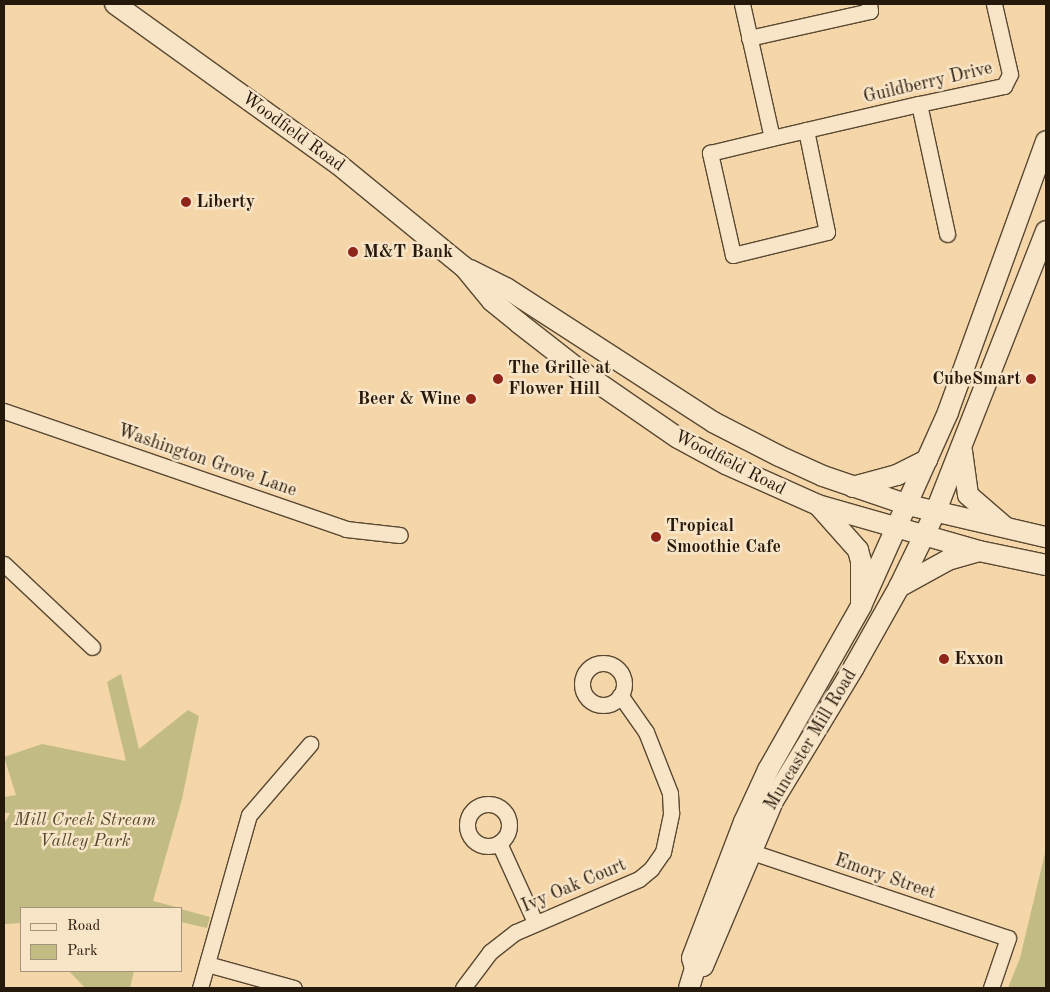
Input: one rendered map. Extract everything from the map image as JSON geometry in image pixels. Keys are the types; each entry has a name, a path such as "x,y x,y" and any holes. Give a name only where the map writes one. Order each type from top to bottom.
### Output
{"main road":[{"name":"Woodfield Road","path":"115,4 338,164 464,267 492,301 633,408 726,464 818,505 979,551 1046,564"},
{"name":"Muncaster Mill Road","path":"689,988 695,968 692,958 744,822 768,770 862,606 928,460 979,334 1046,141"},
{"name":"Muncaster Mill Road","path":"695,968 703,966 749,851 791,769 854,667 899,588 935,513 1046,230"},
{"name":"Woodfield Road","path":"464,267 506,288 713,422 779,456 853,487 908,506 1046,537"},
{"path":"962,448 968,494 1008,530"},
{"path":"853,487 897,476 928,460"},
{"path":"818,505 858,550 861,561 862,606"},
{"path":"899,588 948,560 979,551"}],"street":[{"path":"742,4 772,138"},
{"path":"749,38 870,11 869,4"},
{"name":"Guildberry Drive","path":"806,130 827,232 733,255 710,153 806,130 919,104 1004,86 1009,80 1010,74 994,4"},
{"path":"919,104 947,234"},
{"name":"Washington Grove Lane","path":"4,411 346,529 400,535"},
{"path":"4,564 92,647"},
{"name":"Ivy Oak Court","path":"463,988 490,952 516,932 535,922 639,879 651,869 663,852 671,813 670,794 646,732 620,695"},
{"path":"200,988 249,815 310,744"},
{"path":"499,843 535,922"},
{"name":"Emory Street","path":"749,851 1008,938 991,988"},
{"path":"207,964 294,988"}],"green space":[{"name":"Mill Creek Stream Valley Park","path":"121,674 139,749 188,710 199,716 182,799 153,901 176,907 20,907 20,923 4,924 4,824 10,813 4,813 4,797 16,795 4,757 42,744 126,761 107,682"},
{"path":"1046,849 1046,988 1008,988 1020,958"},
{"path":"182,909 210,917 207,928 182,922"},
{"path":"70,972 134,972 130,988 85,988"}],"place":[{"name":"Liberty","path":"186,202"},
{"name":"M&T Bank","path":"353,252"},
{"name":"The Grille at Flower Hill","path":"498,379"},
{"name":"CubeSmart","path":"1031,379"},
{"name":"Beer & Wine","path":"471,399"},
{"name":"Tropical Smoothie Cafe","path":"656,537"},
{"name":"Exxon","path":"944,659"}]}
